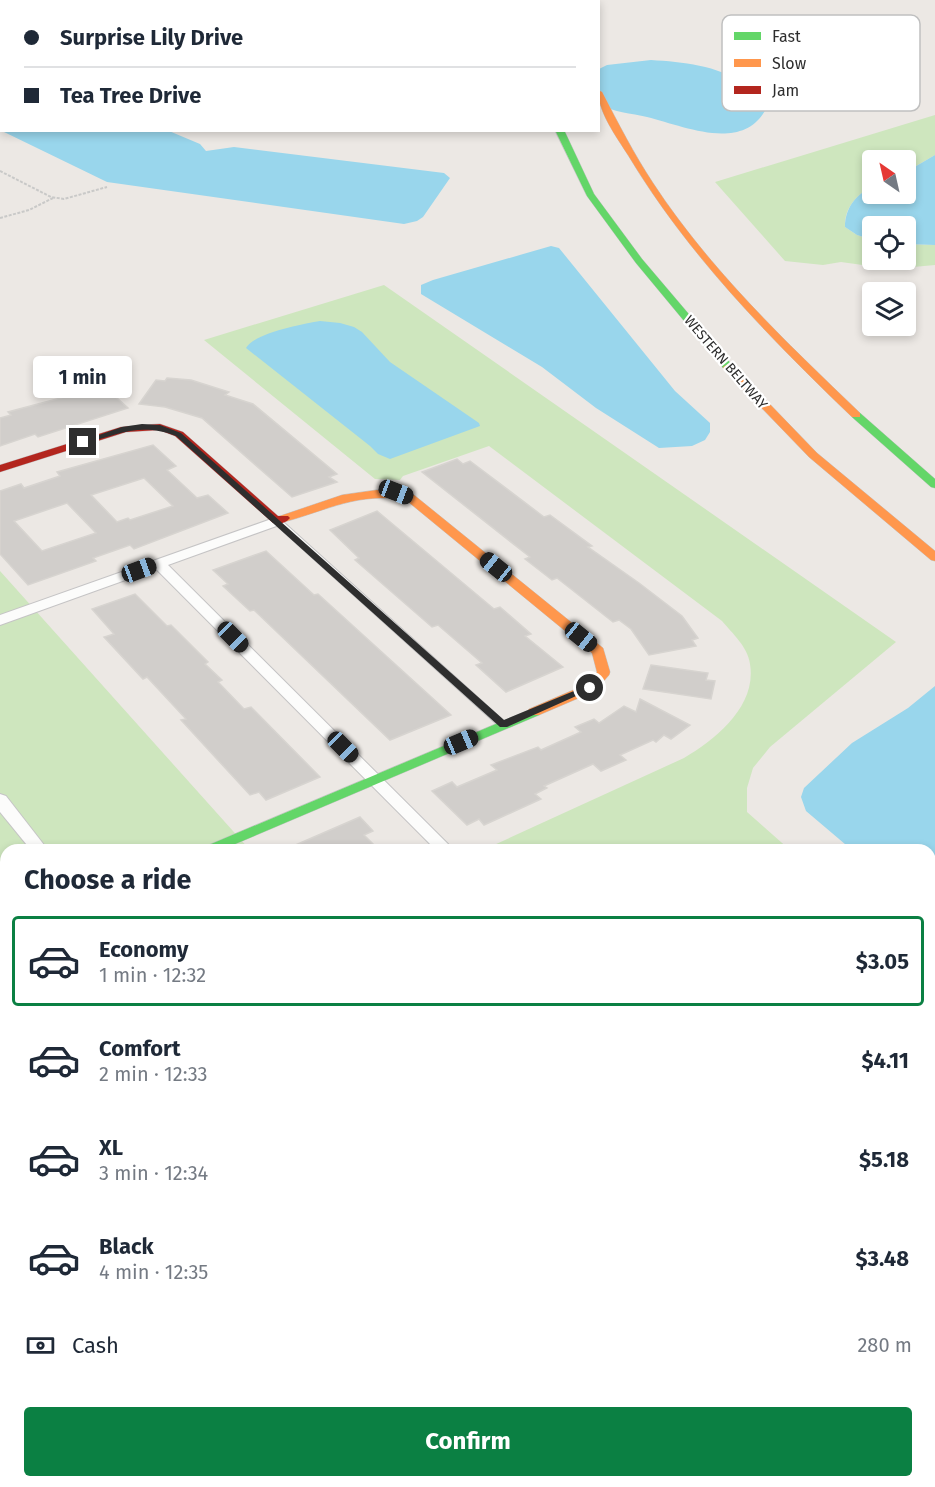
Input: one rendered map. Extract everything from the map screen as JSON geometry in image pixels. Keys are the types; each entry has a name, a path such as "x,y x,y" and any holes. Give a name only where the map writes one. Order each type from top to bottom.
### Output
{"main road":[{"path":"600,97 612,126 643,179 690,244 760,322 844,403 934,484"},
{"name":"WESTERN BELTWAY","path":"560,132 590,194 639,261 742,383 813,455 935,557"},
{"path":"0,469 125,429 160,427 178,434 277,521 354,494 380,490 396,492 410,497 598,651 605,666 602,679 590,688 223,844"},
{"path":"813,455 876,526"}],"street":[{"path":"0,620 277,521"},
{"path":"158,563 440,844"},
{"path":"0,800 35,844"}],"lane":[{"path":"277,521 503,724"}],"path":[{"path":"0,171 54,197 75,197 107,187"},
{"path":"0,218 29,210 54,197"}],"green space":[{"path":"935,115 935,155 916,166 916,150 862,150 862,193 849,208 845,227 862,237 862,265 841,262 823,265 785,261 715,182"},
{"path":"916,244 935,245 935,265 916,267"},
{"path":"384,285 896,642 770,747 753,768 747,788 747,812 783,844 496,844 684,758 709,741 732,720 747,694 750,664 743,646 722,621 489,446 403,476 400,480 375,479 204,340"},
{"path":"0,571 245,844 0,844"}],"water":[{"path":"651,60 687,63 711,69 722,73 722,111 764,111 756,122 742,130 711,133 616,111 600,104 600,68 607,65"},
{"path":"4,132 171,132 200,144 206,151 234,147 444,173 450,178 423,217 404,224 107,182"},
{"path":"935,155 935,245 916,244 916,216 862,216 862,237 845,227 850,207 862,193 862,204 916,204 916,166"},
{"path":"551,246 559,248 675,391 710,423 710,432 705,440 692,446 659,448 596,408 542,367 421,294 421,285 433,280"},
{"path":"320,321 340,323 362,332 390,362 479,423 480,426 390,459 378,454 246,348 268,334"},
{"path":"935,686 935,844 845,844 806,811 801,797 804,788 852,743 908,708"}],"building":[{"path":"167,378 191,380 229,392 225,395 253,404 337,474 329,477 337,482 292,497 202,418 165,407 139,404 156,380 165,381"},
{"path":"94,389 97,392 107,389 128,408 38,437 35,434 0,446 0,418 11,415 8,412"},
{"path":"153,445 176,466 167,470 197,498 208,495 228,513 134,549 130,545 93,558 96,561 28,585 0,554 0,491 21,484 24,488 60,476 57,472","holes":["144,478 173,506 117,522 91,495","67,503 96,533 42,551 14,521"]},
{"path":"457,459 463,464 470,461 544,517 550,515 592,546 588,547 682,616 698,638 692,640 696,646 649,655 631,629 619,620 613,622 557,578 552,580 525,559 530,557 422,472"},
{"path":"377,511 494,609 500,607 531,634 525,636 563,667 506,692 476,665 482,663 438,625 432,627 355,560 359,558 330,530"},
{"path":"266,551 314,595 318,594 451,715 390,740 254,610 250,611 223,586 228,584 213,570"},
{"path":"135,594 167,626 171,625 208,662 205,664 222,680 218,682 244,709 251,707 320,777 266,800 259,792 250,795 181,720 186,719 147,677 143,679 104,637 114,634 92,609"},
{"path":"651,665 708,673 706,680 715,681 711,699 643,689"},
{"path":"640,699 690,725 671,739 664,735 656,742 653,740 620,755 626,760 601,771 593,764 544,786 547,788 535,794 541,799 484,825 479,819 467,825 432,791 452,782 457,787 497,770 491,765 538,747 541,750 581,732 575,727 594,719 599,723 624,706 636,712"},
{"path":"360,817 373,831 364,835 373,844 298,844"}],"traffic: fast":[{"path":"560,132 590,194 639,261 728,367"},
{"path":"856,415 935,485"},
{"path":"223,844 534,712"}],"traffic: slow":[{"path":"600,96 650,185 711,266 780,341 856,415"},
{"path":"728,367 813,455 935,557"},
{"path":"284,518 330,502 361,495 393,494 410,497 598,651 604,672 590,688 534,712"}],"traffic: jam":[{"path":"0,469 125,429 160,427 179,434 277,521 284,518"}],"route":[{"path":"83,442 125,429 142,427 160,427 178,434 503,724 590,688"}]}
